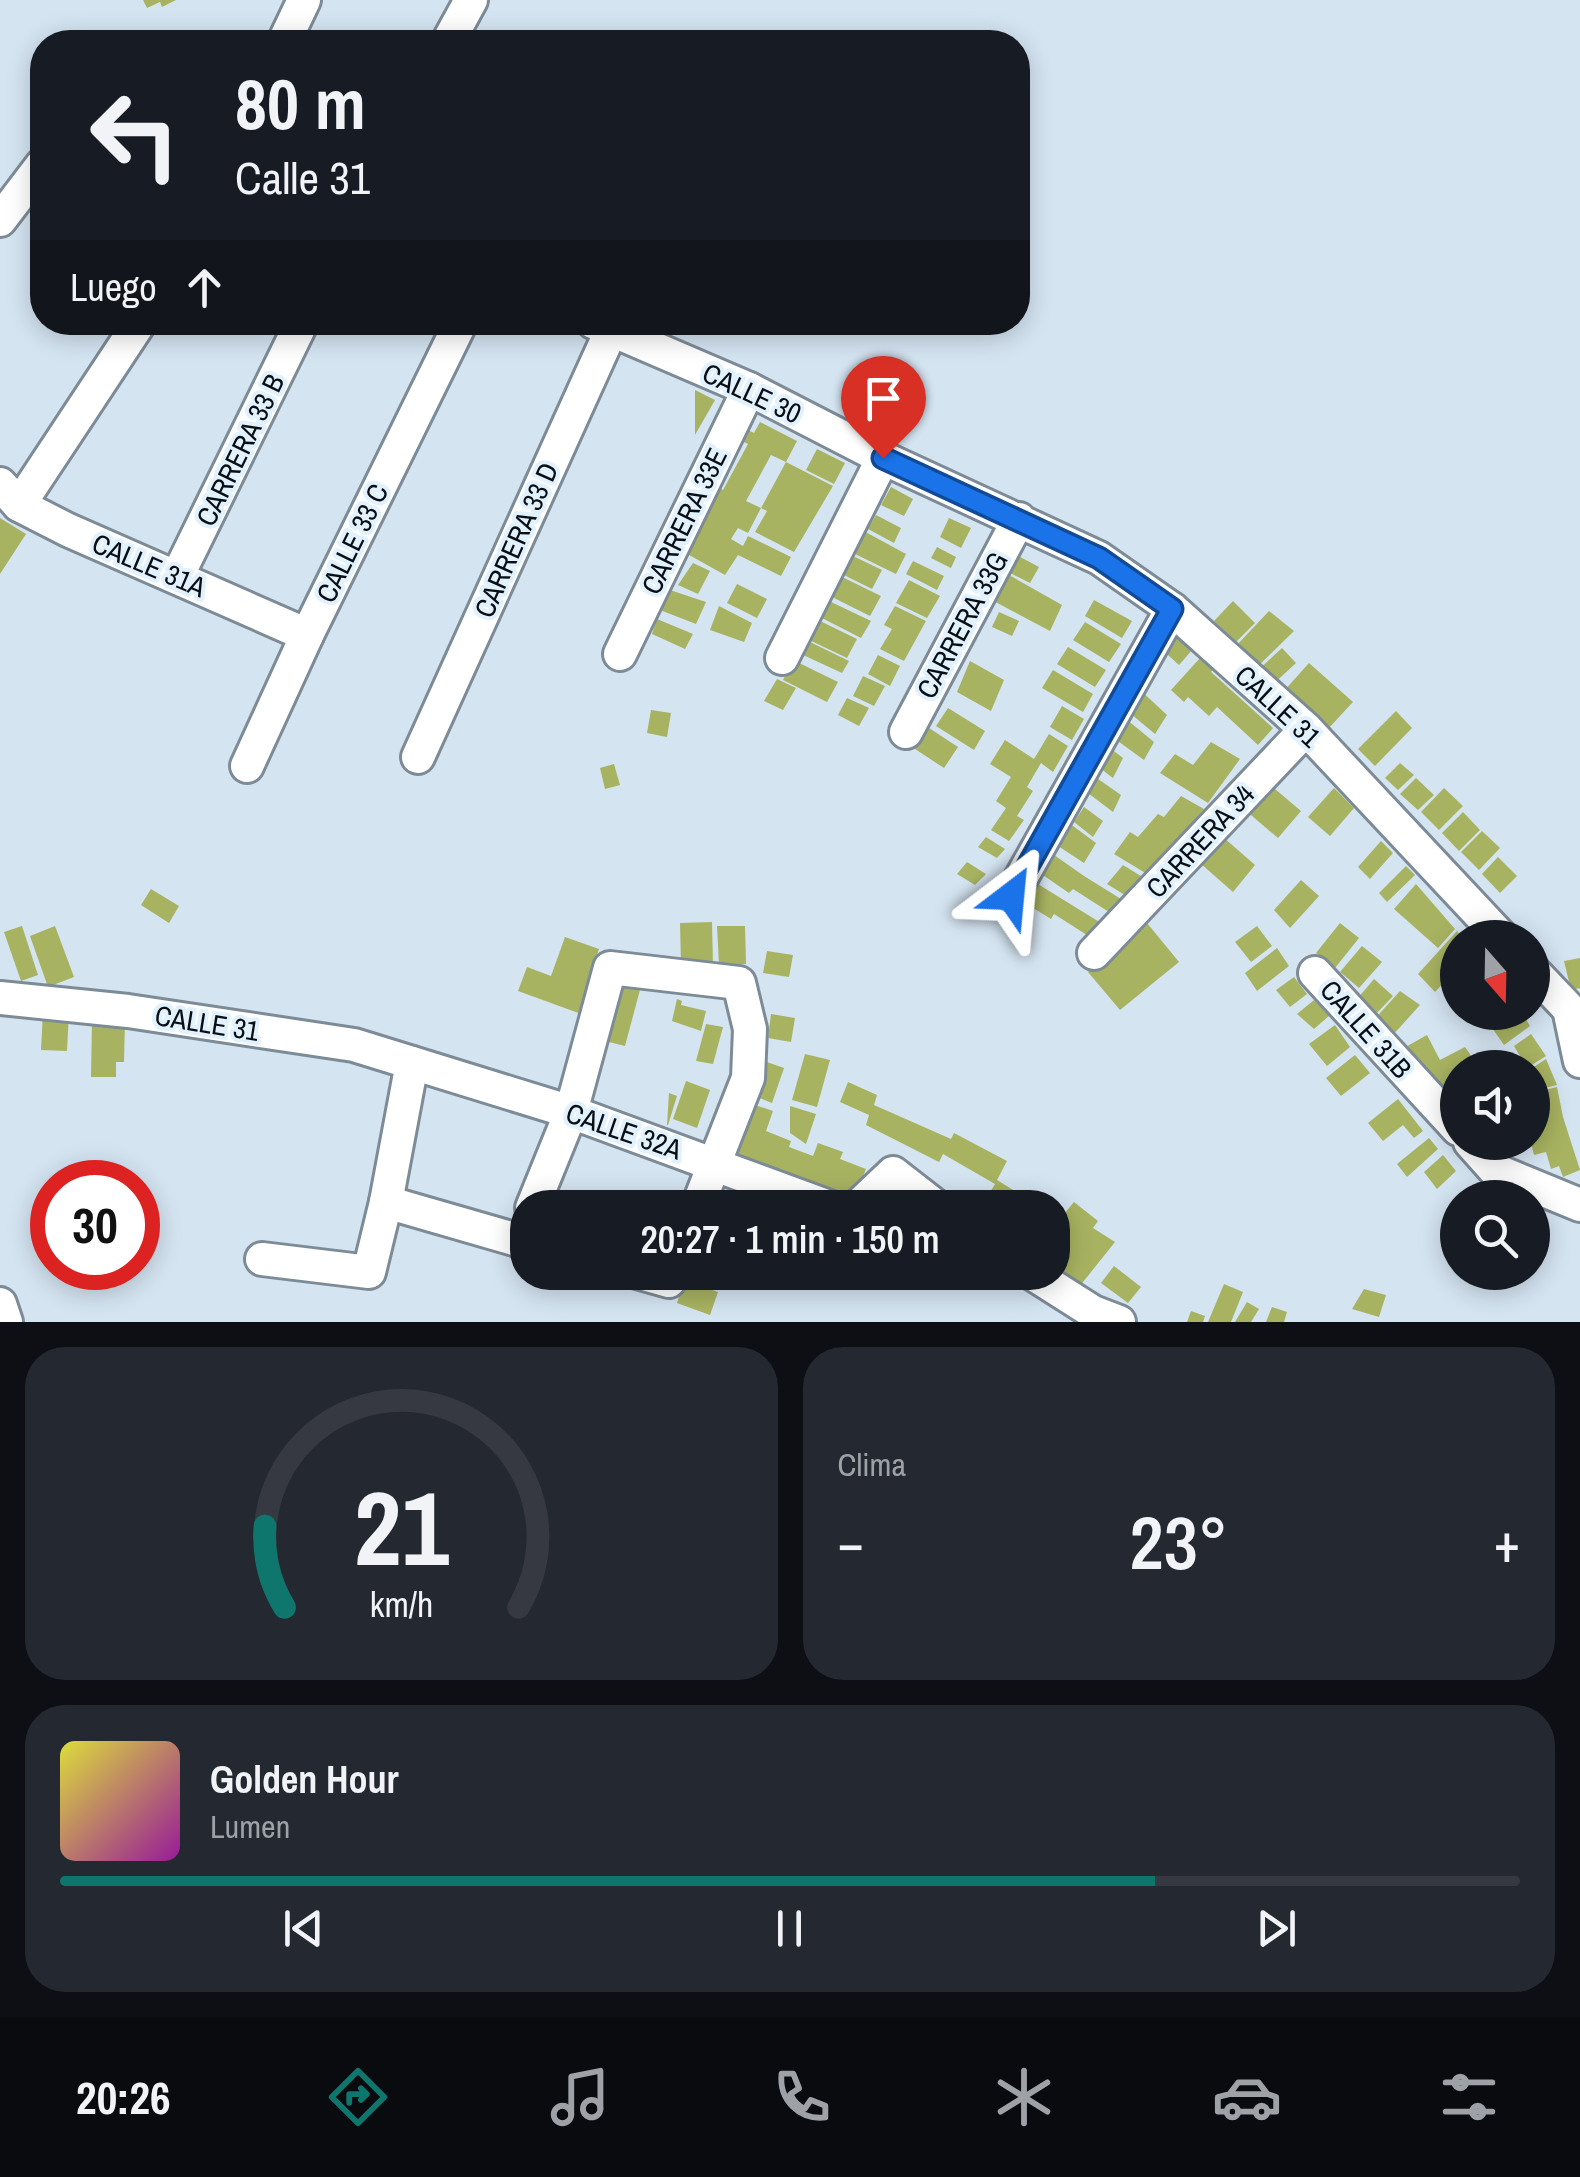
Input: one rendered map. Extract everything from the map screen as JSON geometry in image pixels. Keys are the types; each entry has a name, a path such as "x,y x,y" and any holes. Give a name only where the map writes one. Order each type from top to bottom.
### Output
{"street":[{"path":"290,30 304,0"},
{"path":"455,30 471,0"},
{"path":"0,220 30,181"},
{"path":"9,494 130,335"},
{"name":"CARRERA 33 B","path":"177,577 296,335"},
{"name":"CALLE 33 C","path":"247,766 307,635 456,335"},
{"name":"CARRERA 33 D","path":"418,757 602,335"},
{"name":"CALLE 30","path":"626,335 749,389 883,458 1018,519"},
{"name":"CARRERA 33E","path":"620,654 749,389"},
{"path":"782,658 883,458"},
{"name":"CALLE 31A","path":"9,494 68,530 307,635"},
{"name":"CALLE 31","path":"1018,519 1099,558 1172,609 1306,729 1485,920"},
{"name":"CARRERA 33G","path":"906,732 1018,519"},
{"path":"1011,896 1172,609"},
{"name":"CARRERA 34","path":"1094,953 1306,729"},
{"path":"539,1190 571,1112 610,968 739,984 750,1029 748,1078 704,1190"},
{"name":"CALLE 31B","path":"1315,972 1440,1109"},
{"path":"1550,989 1569,1009 1580,1061"},
{"name":"CALLE 31","path":"0,998 128,1010 354,1046 412,1063"},
{"path":"262,1259 369,1272 412,1063"},
{"name":"CALLE 32A","path":"412,1063 571,1112 786,1190"},
{"path":"1485,1160 1494,1170 1580,1205"},
{"path":"876,1190 893,1174 914,1190"},
{"path":"386,1202 510,1231"},
{"path":"1058,1290 1102,1319"}],"building":[{"path":"143,0 176,0 162,7 160,2 147,8"},
{"path":"695,390 715,400 695,435"},
{"path":"760,422 797,441 786,462 771,455 746,501 761,508 748,533 738,528 731,539 743,546 748,536 791,557 781,576 738,555 725,575 682,551 716,486 723,490 748,444 740,440 746,429 754,433"},
{"path":"817,449 845,463 834,484 806,470"},
{"path":"786,462 833,486 794,552 755,532 767,511 761,508"},
{"path":"891,487 913,499 904,516 881,505"},
{"path":"876,515 901,528 894,543 868,529"},
{"path":"0,518 26,534 0,574"},
{"path":"949,518 971,528 961,548 940,537"},
{"path":"860,529 906,554 896,574 849,551"},
{"path":"937,547 956,557 951,568 931,558"},
{"path":"1011,552 1039,567 1030,583 1002,569"},
{"path":"849,554 882,570 872,589 840,573"},
{"path":"913,561 944,576 937,590 906,574"},
{"path":"693,563 710,571 698,594 678,585"},
{"path":"1002,571 1062,605 1050,631 988,598"},
{"path":"838,575 881,596 870,616 828,595"},
{"path":"909,580 940,596 927,618 896,603"},
{"path":"737,584 767,599 757,618 727,603"},
{"path":"670,590 706,602 696,624 660,610"},
{"path":"1094,600 1132,621 1122,638 1085,616"},
{"path":"829,601 871,621 861,638 820,617"},
{"path":"1233,601 1255,623 1236,642 1214,621"},
{"path":"719,606 752,623 744,642 710,630"},
{"path":"895,606 926,621 904,661 880,649 892,629 884,625"},
{"path":"1269,611 1294,631 1254,670 1236,646"},
{"path":"999,612 1019,621 1012,636 992,627"},
{"path":"814,618 857,639 847,658 803,637"},
{"path":"657,619 693,634 685,649 652,634"},
{"path":"1085,622 1121,644 1109,662 1073,640"},
{"path":"1172,630 1193,649 1179,665 1158,646"},
{"path":"808,641 849,661 842,673 801,654"},
{"path":"1068,647 1106,670 1095,687 1057,664"},
{"path":"1282,648 1296,663 1269,688 1256,672"},
{"path":"878,655 900,666 890,686 868,674"},
{"path":"1200,658 1273,728 1258,745 1217,707 1209,716 1188,697 1184,702 1171,690"},
{"path":"793,660 838,682 827,702 783,680"},
{"path":"970,661 1004,680 991,711 957,692"},
{"path":"1309,663 1353,702 1327,730 1283,692"},
{"path":"1053,670 1093,694 1083,712 1042,688"},
{"path":"863,676 885,686 874,706 853,696"},
{"path":"777,679 796,688 783,710 764,701"},
{"path":"1138,688 1167,715 1155,734 1125,709"},
{"path":"847,698 869,708 859,726 838,715"},
{"path":"1062,706 1084,719 1072,740 1050,727"},
{"path":"948,708 985,731 974,750 936,726"},
{"path":"651,710 671,713 667,737 647,733"},
{"path":"1396,711 1412,728 1375,766 1358,749"},
{"path":"1126,719 1154,742 1144,760 1115,739"},
{"path":"929,728 958,747 944,768 915,749"},
{"path":"1049,734 1068,746 1053,772 1041,763 1027,787 1033,791 1017,816 1024,820 1009,841 991,830 1006,808 996,801 1011,777 990,764 1005,740 1034,759"},
{"path":"1211,742 1240,759 1208,803 1160,773 1175,754 1193,765"},
{"path":"1106,745 1123,758 1113,778 1096,765"},
{"path":"1400,763 1414,775 1398,790 1385,778"},
{"path":"614,764 620,785 605,789 600,768"},
{"path":"1091,774 1121,795 1113,812 1084,790"},
{"path":"1416,778 1434,795 1418,810 1400,794"},
{"path":"1268,783 1301,811 1278,838 1245,810"},
{"path":"1334,788 1354,808 1330,836 1308,817"},
{"path":"1444,788 1463,806 1439,830 1421,812"},
{"path":"1181,796 1204,809 1147,874 1114,854 1130,832 1138,837 1158,814 1164,817"},
{"path":"1084,807 1103,821 1093,837 1074,822"},
{"path":"1463,812 1480,830 1459,851 1442,833"},
{"path":"1065,820 1096,843 1084,863 1052,842"},
{"path":"1482,831 1500,848 1479,870 1461,852"},
{"path":"986,837 1005,849 997,858 978,847"},
{"path":"1223,837 1255,865 1233,892 1200,863"},
{"path":"1381,841 1393,853 1370,879 1358,867"},
{"path":"1047,850 1121,899 1109,912 1073,889 1069,893 1037,871"},
{"path":"1498,857 1517,876 1500,893 1482,874"},
{"path":"967,862 986,874 975,885 957,874"},
{"path":"1123,865 1144,878 1128,897 1107,884"},
{"path":"1406,866 1415,875 1387,902 1379,893"},
{"path":"1301,880 1319,896 1290,928 1274,910"},
{"path":"1033,881 1101,923 1090,937 1054,914 1051,919 1022,901"},
{"path":"1416,884 1447,920 1440,920 1440,946 1438,948 1394,909"},
{"path":"151,889 179,906 169,923 141,905"},
{"path":"712,922 713,966 681,966 680,923"},
{"path":"1147,923 1179,962 1120,1010 1088,972"},
{"path":"1340,923 1359,938 1335,968 1316,953"},
{"path":"22,926 38,975 21,981 4,932"},
{"path":"55,926 74,977 48,987 30,936"},
{"path":"717,926 745,926 746,964 719,965"},
{"path":"1257,926 1272,946 1251,962 1235,942"},
{"path":"565,937 599,949 585,989 592,991 584,1015 518,991 527,967 551,976"},
{"path":"1362,946 1382,962 1359,988 1340,972"},
{"path":"1277,948 1289,966 1257,991 1245,973"},
{"path":"1440,950 1440,987 1435,992 1418,974"},
{"path":"767,951 793,955 789,977 763,973"},
{"path":"1580,958 1580,988 1571,990 1564,961"},
{"path":"1294,977 1307,994 1290,1007 1276,990"},
{"path":"612,979 641,986 625,1046 597,1039"},
{"path":"1374,979 1393,996 1376,1014 1358,998"},
{"path":"1400,991 1420,1005 1392,1036 1372,1022"},
{"path":"677,999 682,1001 681,1005 706,1011 701,1031 672,1021"},
{"path":"1314,1000 1330,1015 1314,1029 1297,1014"},
{"path":"43,1011 69,1012 67,1051 41,1050"},
{"path":"771,1014 795,1018 791,1042 768,1038"},
{"path":"92,1019 125,1020 124,1062 116,1062 116,1077 91,1077"},
{"path":"706,1024 723,1027 713,1064 696,1061"},
{"path":"1335,1025 1350,1047 1327,1066 1309,1044"},
{"path":"1494,1030 1525,1030 1504,1045"},
{"path":"1531,1034 1542,1050 1516,1050 1514,1046"},
{"path":"1427,1035 1440,1060 1440,1092 1426,1066 1416,1071 1402,1049"},
{"path":"805,1054 830,1060 817,1107 792,1100"},
{"path":"1355,1055 1370,1073 1341,1096 1326,1078"},
{"path":"764,1061 784,1068 772,1103 752,1095"},
{"path":"1550,1068 1557,1085 1550,1087"},
{"path":"686,1081 710,1090 697,1128 673,1119"},
{"path":"848,1082 877,1095 874,1105 951,1139 954,1133 1007,1161 997,1180 1013,1190 991,1190 995,1184 943,1154 939,1162 866,1125 869,1115 840,1102"},
{"path":"1557,1087 1580,1170 1563,1177 1559,1166 1551,1169 1548,1160 1550,1089"},
{"path":"669,1093 677,1096 667,1125"},
{"path":"1398,1099 1423,1131 1414,1138 1403,1125 1383,1141 1368,1123"},
{"path":"749,1103 773,1111 766,1131 791,1141 789,1147 813,1156 818,1143 843,1152 840,1159 866,1169 857,1190 824,1190 730,1155"},
{"path":"790,1106 816,1114 806,1144 790,1133"},
{"path":"1429,1138 1438,1149 1407,1177 1397,1164"},
{"path":"1440,1158 1456,1171 1446,1180 1440,1180 1437,1189 1424,1172"},
{"path":"1074,1202 1098,1221 1093,1228 1115,1242 1079,1287 1070,1280 1070,1207"},
{"path":"1114,1266 1141,1287 1128,1303 1101,1283"},
{"path":"1224,1284 1243,1292 1231,1322 1208,1322"},
{"path":"1364,1289 1386,1295 1379,1317 1352,1309"},
{"path":"681,1290 718,1292 710,1315 677,1303"},
{"path":"1247,1302 1259,1309 1251,1322 1235,1322"},
{"path":"1272,1307 1287,1312 1284,1322 1266,1322"},
{"path":"1191,1311 1205,1316 1203,1322 1187,1322"}],"route":[{"path":"883,458 1099,558 1172,609 1011,896"}]}
